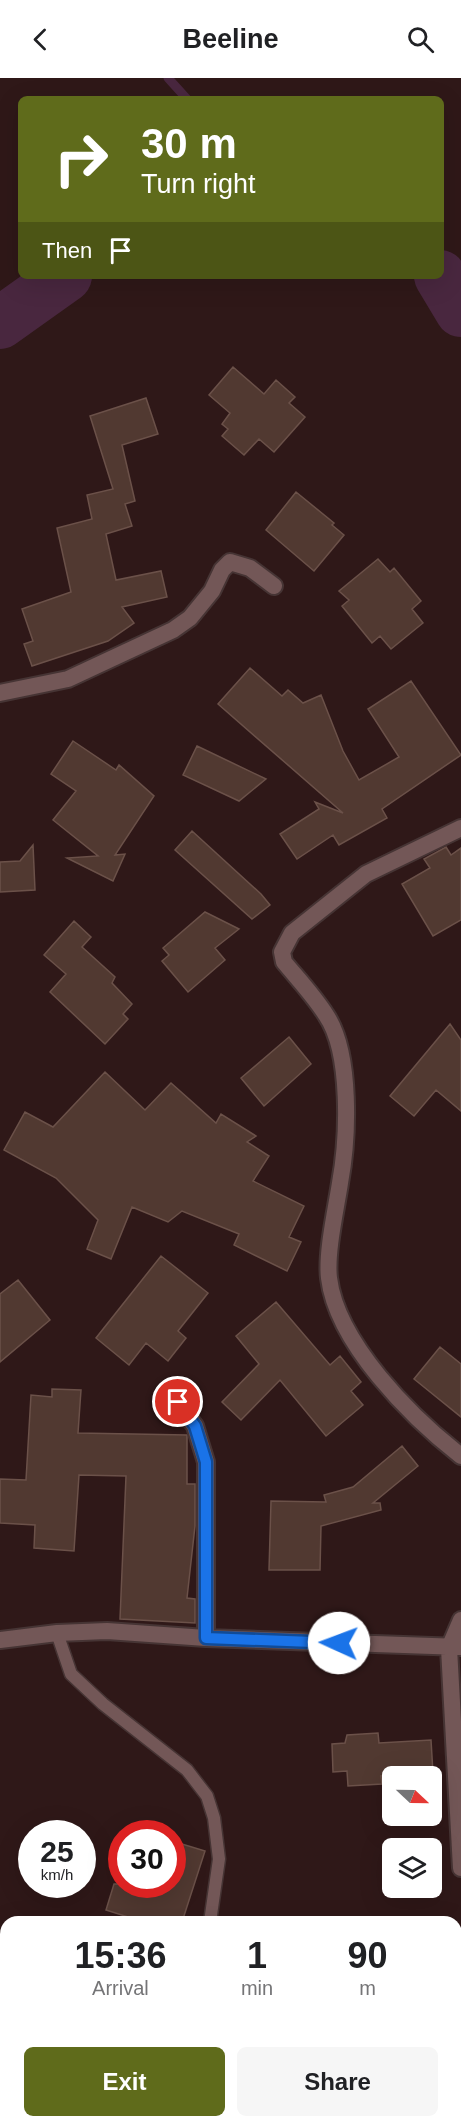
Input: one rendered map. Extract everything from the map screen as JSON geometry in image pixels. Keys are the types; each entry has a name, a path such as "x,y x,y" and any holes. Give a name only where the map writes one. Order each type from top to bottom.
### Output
{"street":[{"path":"0,693 68,679 173,630 190,618 212,591 222,570 230,562 250,568 273,586"},
{"path":"461,828 366,874 292,933 282,952 284,962 327,1015 337,1036 340,1054 345,1098 346,1153 334,1215 328,1276 336,1311 355,1342 390,1388 438,1438 461,1456"},
{"path":"178,1402 195,1426 206,1462 206,1638"},
{"path":"461,1620 455,1647 461,1868"},
{"path":"0,1640 57,1633 107,1631 206,1638 455,1647"}],"lane":[{"path":"57,1633 71,1674 103,1704 187,1770 207,1796 214,1818 219,1859 211,1916"}],"building":[{"path":"233,367 264,394 276,380 295,397 289,403 305,417 274,452 259,439 244,455 222,436 228,429 222,424 230,413 209,395"},
{"path":"146,398 158,434 122,445 135,501 125,504 132,526 106,534 116,580 161,571 167,597 122,607 134,623 108,641 32,666 24,644 33,641 22,609 71,592 57,528 92,519 87,495 113,489 90,416"},
{"path":"296,492 334,523 332,525 344,535 314,571 266,530"},
{"path":"378,559 390,572 394,568 421,601 412,609 423,623 391,649 380,636 372,643 342,606 349,600 339,591"},
{"path":"250,668 282,696 288,690 303,703 321,695 343,751 359,780 399,757 368,709 411,681 461,755 382,809 387,818 339,845 333,835 297,859 280,834 319,809 315,802 343,813 218,704"},
{"path":"73,741 116,770 119,765 154,796 115,855 125,854 113,881 67,858 98,856 53,820 76,791 51,774"},
{"path":"197,746 266,779 239,801 183,775"},
{"path":"192,831 270,905 252,919 175,850"},
{"path":"33,845 35,890 0,892 0,862 20,861"},
{"path":"446,847 451,855 461,848 461,920 433,936 402,884 430,868 424,859"},
{"path":"205,912 239,929 215,948 225,960 188,992 162,961 169,955 163,948"},
{"path":"74,921 91,937 82,947 115,977 112,983 132,1004 123,1014 128,1019 105,1044 50,992 66,974 44,955"},
{"path":"450,1024 461,1040 461,1111 436,1090 414,1116 390,1096"},
{"path":"289,1037 311,1064 264,1106 241,1078"},
{"path":"105,1072 145,1110 171,1083 216,1123 221,1114 256,1136 247,1142 269,1156 253,1181 304,1206 289,1237 301,1242 287,1271 234,1245 239,1234 182,1211 168,1222 132,1207 111,1259 87,1249 98,1220 56,1178 4,1150 25,1112 53,1127"},
{"path":"161,1256 208,1293 178,1331 186,1338 168,1361 146,1343 129,1365 96,1338"},
{"path":"18,1280 50,1320 0,1362 0,1294"},
{"path":"276,1302 330,1365 340,1356 361,1382 351,1391 363,1405 326,1436 280,1380 241,1420 222,1402 259,1364 236,1336"},
{"path":"440,1347 461,1364 461,1417 414,1379"},
{"path":"52,1389 81,1390 78,1433 187,1435 187,1484 195,1484 195,1526 187,1598 195,1599 195,1623 120,1619 126,1476 79,1475 74,1551 34,1548 35,1525 0,1523 0,1479 26,1480 31,1395 52,1397"},
{"path":"402,1446 418,1466 373,1503 380,1503 381,1510 321,1526 320,1570 269,1570 271,1501 326,1502 324,1495 353,1487"},
{"path":"378,1733 379,1743 431,1740 433,1766 382,1766 382,1784 348,1786 347,1771 333,1772 332,1744 345,1743 347,1735"},
{"path":"186,1845 205,1851 184,1916 125,1916 106,1910 110,1898 186,1898"}],"waterway":[{"path":"168,78 184,96"},
{"path":"0,323 62,279"},
{"path":"442,279 461,311"}],"route":[{"path":"178,1402 195,1426 206,1462 206,1638 339,1643"}]}
